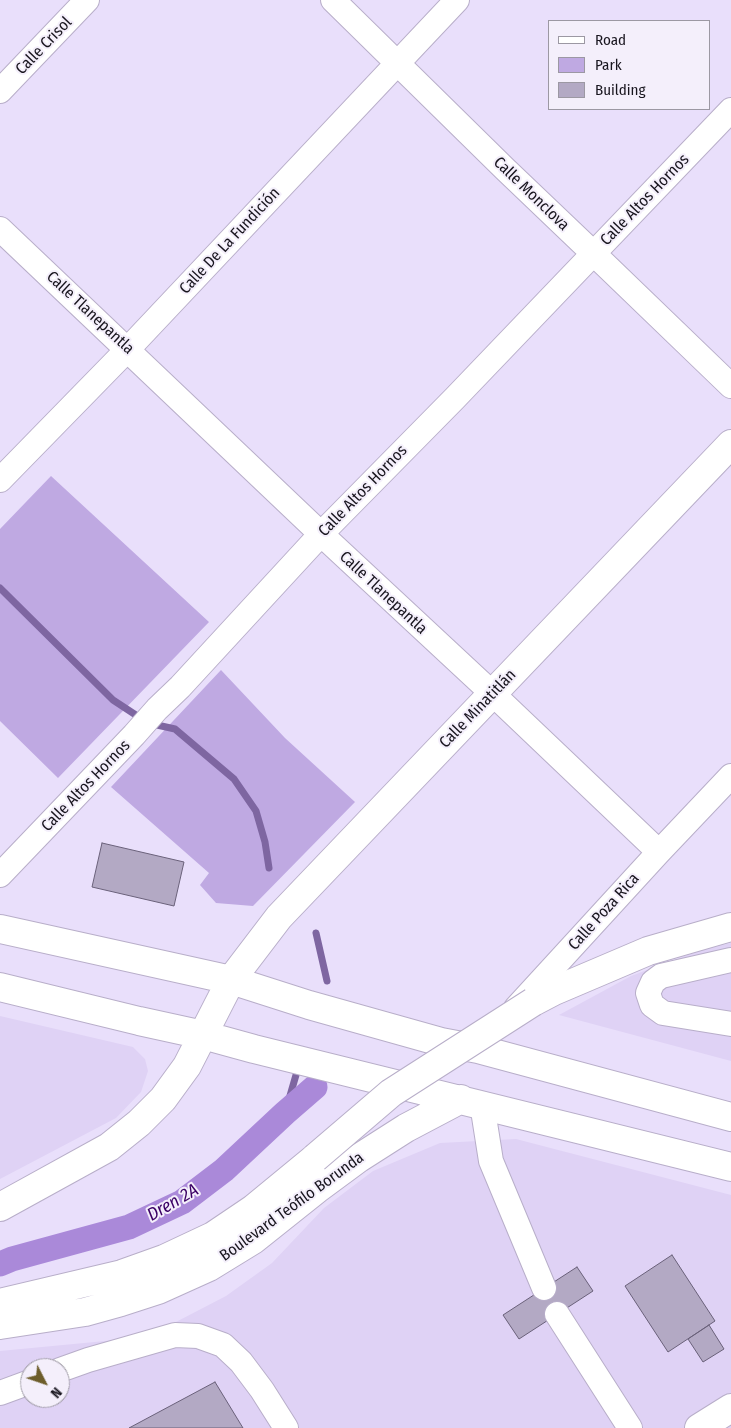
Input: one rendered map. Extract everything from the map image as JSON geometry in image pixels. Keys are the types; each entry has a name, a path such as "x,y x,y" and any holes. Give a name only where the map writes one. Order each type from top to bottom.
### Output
{"main road":[{"name":"Calle Minatitlán","path":"231,980 280,918 731,444"},
{"path":"0,1303 122,1274 164,1260 213,1236 253,1210 391,1093 533,1002 554,991 648,951 731,927"},
{"path":"0,930 231,980 441,1042 478,1049 731,1117"},
{"path":"0,1206 109,1147 139,1123 163,1099 187,1066 231,980"},
{"path":"0,987 203,1035 731,1167"},
{"name":"Boulevard Teófilo Borunda","path":"0,1325 85,1312 158,1290 209,1267 253,1240 316,1189 359,1158 406,1128 471,1102"},
{"path":"699,1428 731,1408"}],"street":[{"name":"Calle Crisol","path":"0,91 87,0"},
{"name":"Calle Monclova","path":"333,0 505,169 731,386"},
{"name":"Calle De La Fundición","path":"0,480 128,349 457,0"},
{"name":"Calle Altos Hornos","path":"3,869 180,687 321,534 455,398 731,110"},
{"name":"Calle Tlanepantla","path":"0,229 659,852"},
{"name":"Calle Poza Rica","path":"478,1049 731,776"},
{"path":"731,960 661,976 652,982 648,993 652,1005 663,1014 731,1024"},
{"path":"471,1102 491,1162 544,1288"},
{"path":"557,1314 630,1428"},
{"path":"70,1366 175,1335 198,1336 223,1345 241,1362 262,1390 286,1428"},
{"path":"0,1393 20,1386"}],"shaded area":[{"path":"731,943 731,1061 559,1015 631,976 698,951"},
{"path":"0,1016 133,1047 145,1059 148,1071 141,1092 116,1118 0,1179"},
{"path":"516,1139 731,1195 731,1428 0,1428 0,1351 147,1337 226,1296 272,1263 324,1208 373,1171 440,1143"}],"green space":[{"path":"51,476 209,622 58,778 0,721 0,529"},
{"path":"221,670 285,738 355,802 253,906 216,903 200,885 209,873 111,787"}],"building":[{"path":"102,843 184,862 174,906 92,887"},
{"path":"672,1255 715,1321 668,1352 625,1286"},
{"path":"577,1267 593,1291 519,1339 503,1315"},
{"path":"709,1325 724,1349 703,1362 688,1339"},
{"path":"215,1382 243,1428 129,1428"}],"waterway":[{"path":"0,588 113,700 148,723 175,729 234,779 256,811 265,842 269,868"},
{"path":"316,933 327,981"},
{"path":"285,1113 296,1075"},
{"name":"Dren 2A","path":"0,1264 129,1227 182,1202 224,1170 315,1087"}]}
